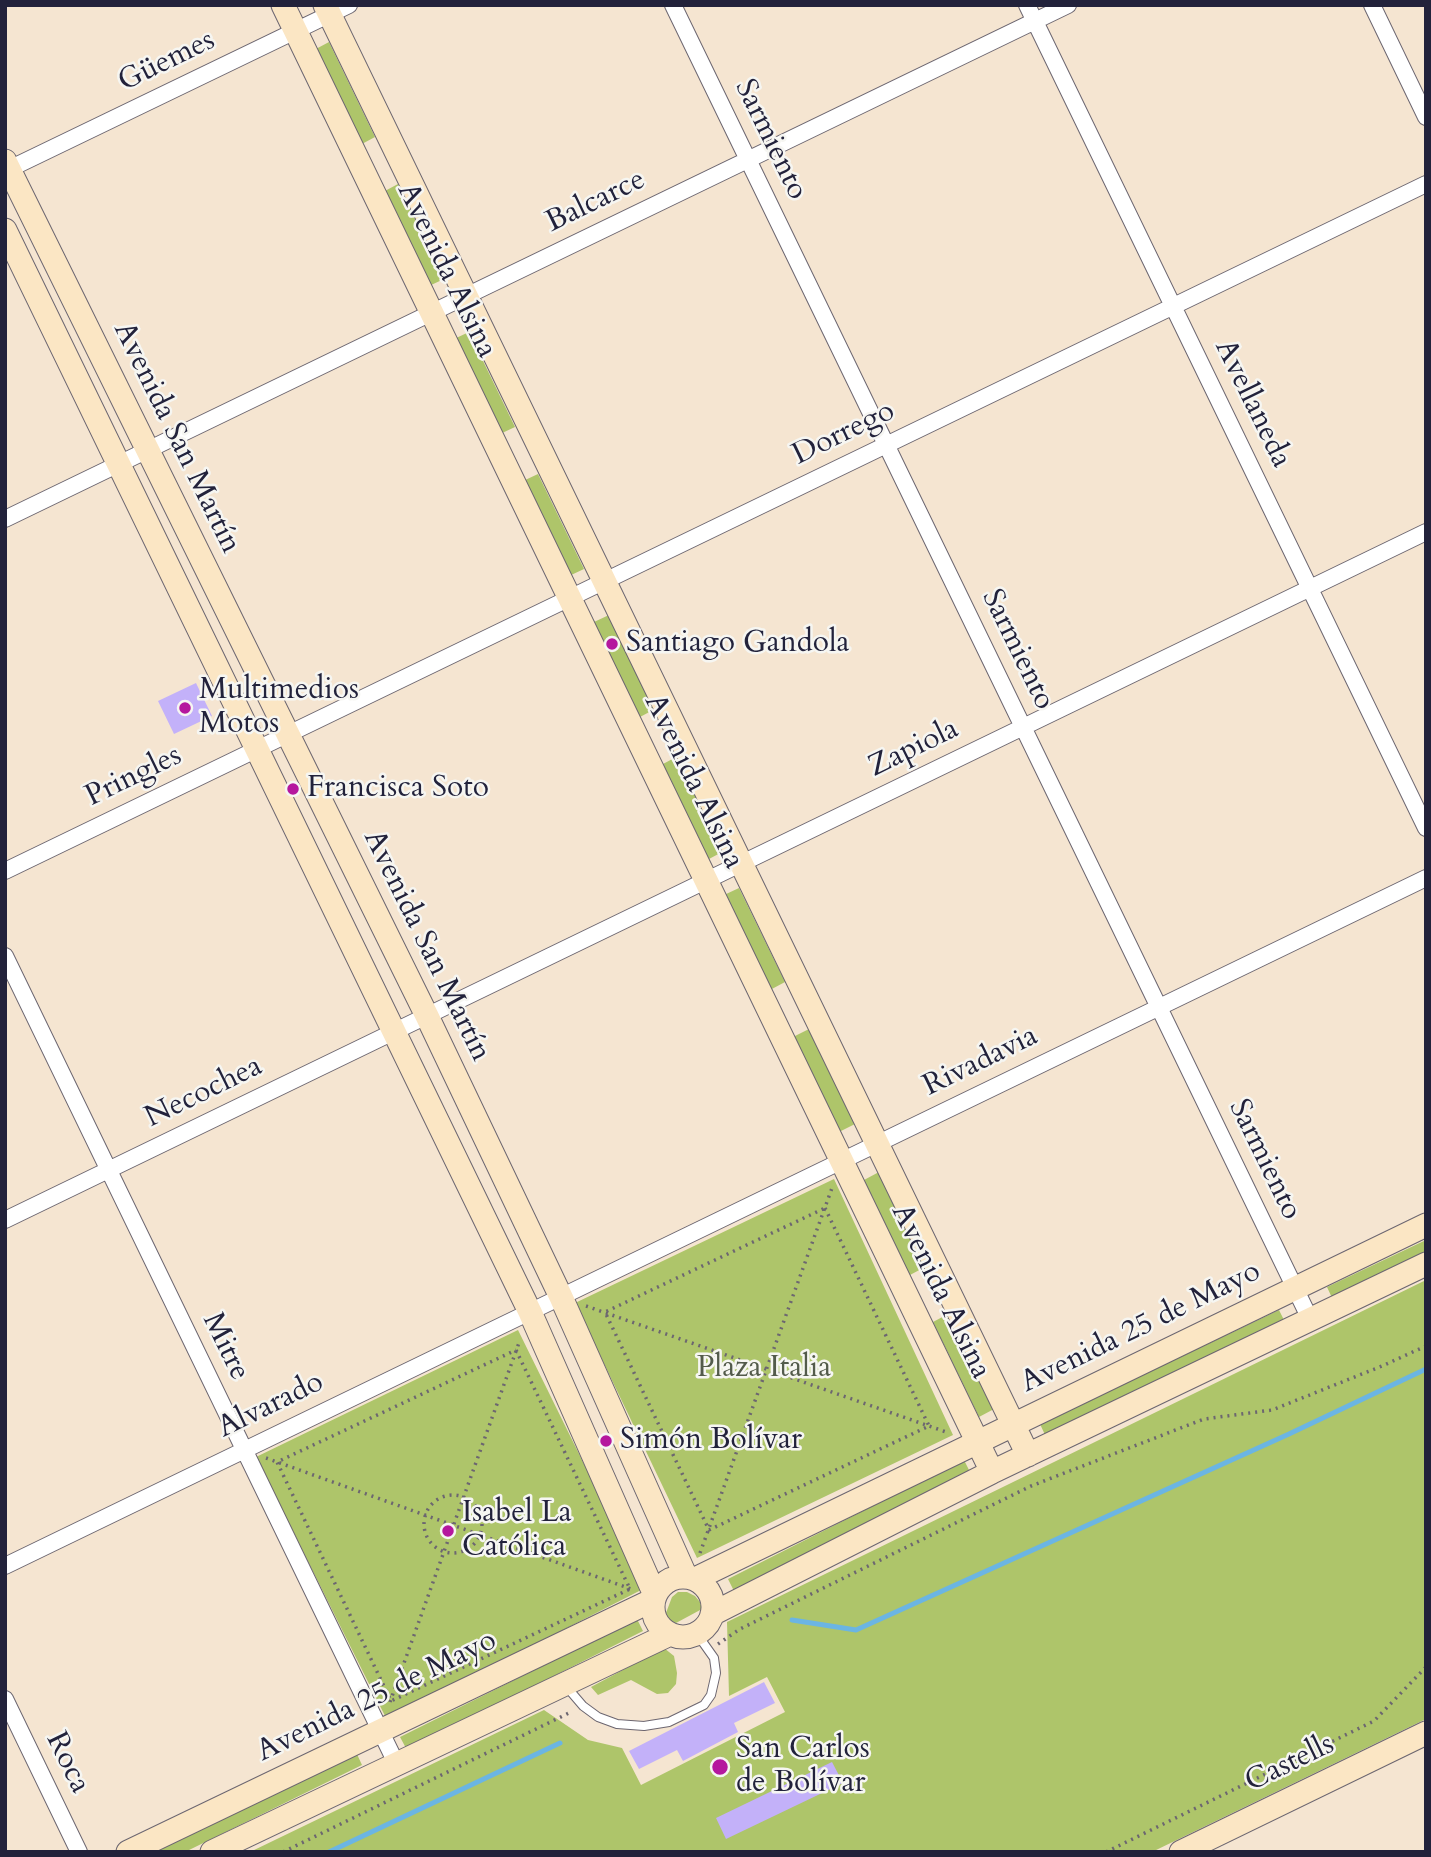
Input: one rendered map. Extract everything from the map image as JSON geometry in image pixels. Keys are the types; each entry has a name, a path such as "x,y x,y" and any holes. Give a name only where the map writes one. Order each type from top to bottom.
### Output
{"street":[{"name":"Avenida Alsina","path":"283,5 992,1472"},
{"name":"Sarmiento","path":"673,5 1310,1319"},
{"name":"Avellaneda","path":"1027,5 1426,828"},
{"name":"Balcarce","path":"5,519 1068,5"},
{"path":"1372,5 1426,117"},
{"name":"Avenida Alsina","path":"334,9 466,296 1028,1455"},
{"name":"Güemes","path":"7,167 295,31 334,9"},
{"name":"Avenida San Martín","path":"7,167 427,1016 691,1578"},
{"name":"Dorrego","path":"286,735 1426,184"},
{"path":"5,230 530,1312 654,1597"},
{"name":"Zapiola","path":"427,1016 1426,532"},
{"name":"Pringles","path":"5,871 286,735"},
{"name":"Rivadavia","path":"561,1297 1426,878"},
{"name":"Mitre","path":"5,956 396,1763"},
{"name":"Necochea","path":"5,1220 427,1016"},
{"name":"Avenida 25 de Mayo","path":"691,1578 978,1443 1426,1225"},
{"path":"712,1614 992,1472 1426,1264"},
{"name":"Alvarado","path":"5,1566 561,1297"},
{"path":"691,1578 706,1588 712,1600 712,1614 703,1642 670,1634 659,1626 653,1614 654,1597 659,1588 671,1579 691,1578"},
{"name":"Avenida 25 de Mayo","path":"128,1852 654,1597"},
{"path":"212,1852 670,1634"},
{"name":"Roca","path":"5,1699 79,1852"},
{"name":"Castells","path":"1181,1852 1426,1733"}],"lane":[{"path":"564,1683 583,1706 598,1717 617,1724 644,1726 677,1718 704,1705 711,1695 716,1673 714,1658 703,1642"}],"path":[{"path":"691,1578 841,1161"},
{"path":"605,1312 825,1208"},
{"path":"825,1208 929,1426"},
{"path":"561,1297 978,1443"},
{"path":"380,1731 530,1312"},
{"path":"605,1312 709,1530"},
{"path":"703,1642 740,1629 1031,1486 1204,1419 1272,1410 1426,1346"},
{"path":"277,1462 516,1350"},
{"path":"516,1350 630,1589"},
{"path":"709,1530 929,1426"},
{"path":"244,1451 654,1597"},
{"path":"277,1462 391,1701"},
{"path":"441,1498 464,1498 475,1505 480,1513 480,1535 471,1547 463,1552 444,1552 429,1539 425,1530 426,1516 433,1504 441,1498"},
{"path":"391,1701 630,1589"},
{"path":"1106,1852 1374,1721 1426,1668"},
{"path":"283,1852 583,1706"}],"green space":[{"path":"329,42 375,137 360,145 314,50"},
{"path":"398,184 444,279 429,286 383,192"},
{"path":"469,332 515,427 500,434 454,339"},
{"path":"538,474 584,569 569,576 523,481"},
{"path":"609,615 655,709 640,717 594,622"},
{"path":"678,756 724,851 709,859 663,764"},
{"path":"739,888 785,982 770,990 724,895"},
{"path":"809,1029 855,1124 839,1132 793,1037"},
{"path":"879,1172 925,1267 910,1275 864,1180"},
{"name":"Plaza Italia","path":"834,1179 953,1435 697,1558 575,1303"},
{"path":"1426,1240 1426,1255 1333,1300 1327,1287"},
{"path":"1426,1280 1426,1719 1152,1852 250,1852 544,1710 588,1740 622,1748 641,1785 785,1712 767,1677 729,1696 727,1622"},
{"path":"1279,1310 1285,1322 1046,1437 1040,1424"},
{"path":"948,1314 994,1409 979,1417 933,1322"},
{"path":"518,1330 645,1588 387,1720 256,1457"},
{"path":"964,1460 970,1472 734,1591 728,1579"},
{"path":"678,1592 695,1596 702,1609 676,1623 668,1620 666,1613 672,1597"},
{"path":"637,1619 643,1631 407,1750 400,1737"},
{"path":"664,1648 674,1656 677,1673 676,1684 668,1693 657,1694 631,1680 598,1695 591,1687"},
{"path":"356,1752 362,1765 185,1852 154,1852"}],"building":[{"name":"Multimedios Motos","path":"196,683 212,716 174,734 158,701"},
{"path":"764,1682 775,1703 734,1723 738,1732 683,1761 677,1750 639,1769 629,1751"},
{"path":"832,1762 843,1783 726,1839 716,1818"}],"waterway":[{"path":"792,1620 856,1630 1426,1369"},
{"path":"329,1852 560,1743"}],"place":[{"name":"Santiago Gandola","path":"612,644"},
{"name":"Multimedios Motos","path":"185,708"},
{"name":"Francisca Soto","path":"293,789"},
{"name":"Simón Bolívar","path":"606,1441"},
{"name":"Isabel La Católica","path":"448,1531"},
{"name":"San Carlos de Bolívar","path":"720,1767"}]}
